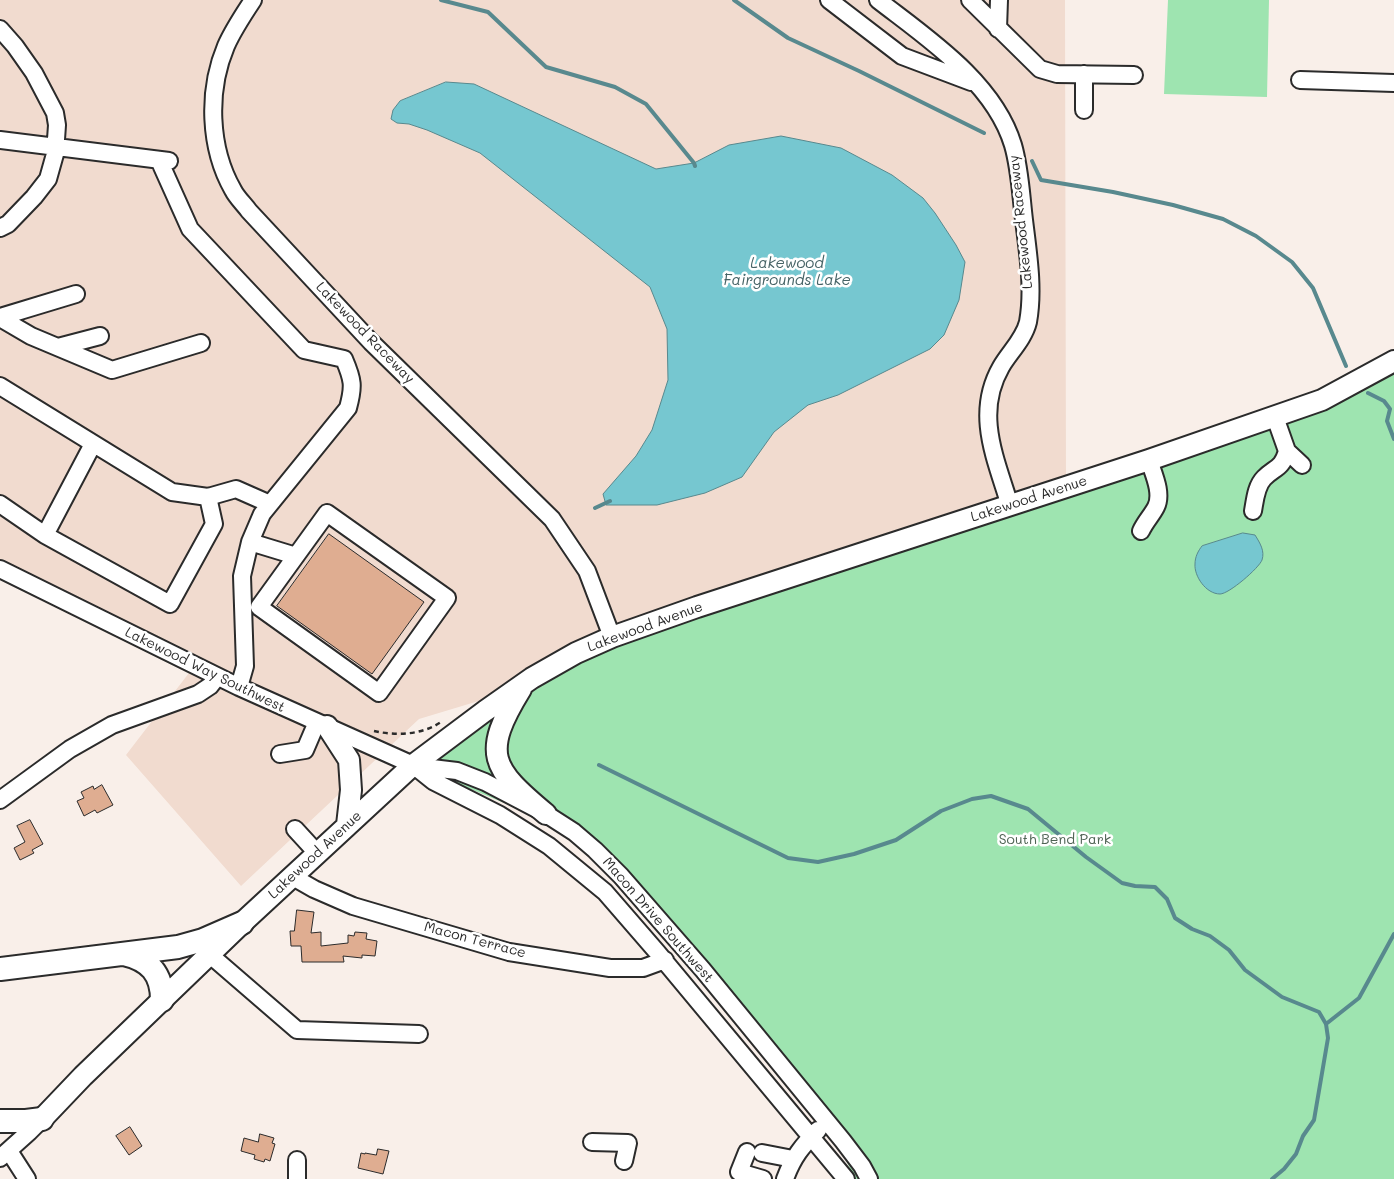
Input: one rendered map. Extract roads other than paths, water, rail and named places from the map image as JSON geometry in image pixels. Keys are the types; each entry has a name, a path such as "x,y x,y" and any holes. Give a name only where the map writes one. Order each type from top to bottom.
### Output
{"highway":[{"path":"0,969 178,947 194,943 242,923"},
{"path":"124,954 141,959 154,971 162,990 162,1000"},
{"path":"0,1121 42,1119"}],"main road":[{"name":"Lakewood Avenue","path":"42,1119 83,1076 209,954 413,765 485,710 525,683 576,653 612,636 697,607 1010,506 1275,417 1322,400 1394,361"},
{"path":"525,683 500,727 497,756 500,767 510,782 546,814"},
{"path":"322,724 349,760 351,790 347,825"}],"street":[{"name":"Lakewood Raceway","path":"253,0 239,21 226,47 218,70 215,90 213,116 215,140 222,168 234,192 371,342 552,519 587,571 612,636"},
{"path":"829,0 902,56 978,85"},
{"name":"Lakewood Raceway","path":"878,0 924,34 978,85 999,113 1013,145 1028,258 1030,295 1027,324 1014,349 1001,367 991,388 986,415 990,438 1010,506"},
{"path":"970,0 1040,69 1056,74 1134,75"},
{"path":"998,29 999,0"},
{"path":"0,29 34,72 55,112 57,124 56,154 48,179 8,224 0,228"},
{"path":"1084,74 1084,110"},
{"path":"1300,80 1394,83"},
{"path":"0,140 165,161 190,229 304,350 344,359 350,372 354,389 348,408 262,514 250,542 242,576 245,666 238,687"},
{"path":"0,317 76,294"},
{"path":"0,317 31,336 112,370 201,343"},
{"path":"58,347 100,336"},
{"path":"0,386 172,492 208,497 236,489 270,504"},
{"path":"1275,417 1287,451 1302,465"},
{"path":"45,535 93,444"},
{"path":"1253,511 1258,489 1264,478 1276,470 1284,460 1287,451"},
{"path":"1140,531 1157,506 1159,495 1149,460"},
{"path":"0,504 45,535 170,604 214,524 208,497"},
{"path":"327,513 447,598 379,693 259,607 296,556 327,513"},
{"path":"250,542 296,556"},
{"name":"Lakewood Way Southwest","path":"0,569 238,687 413,765"},
{"path":"0,800 70,749 112,726 198,694 210,686 217,677"},
{"path":"280,754 305,750 322,724"},
{"name":"Macon Drive Southwest","path":"413,765 457,771 485,782 546,814 574,832 622,876 703,970 827,1121 862,1166 869,1179"},
{"name":"Macon Drive Southwest","path":"413,765 433,781 500,815 549,846 605,892 846,1179"},
{"path":"295,829 317,853"},
{"name":"Macon Terrace","path":"294,875 314,889 353,906 509,952 610,968 643,968 664,960"},
{"path":"209,954 297,1030 419,1034"},
{"path":"27,1179 5,1154 42,1119"},
{"path":"785,1179 799,1149 827,1121"},
{"path":"592,1142 628,1142 624,1161"},
{"path":"763,1179 739,1172 754,1152 793,1159"},
{"path":"297,1160 297,1179"}],"water":[{"name":"Lakewood Fairgrounds Lake","path":"446,82 474,84 656,169 694,163 729,145 781,136 841,148 892,175 923,198 956,245 965,262 959,300 944,335 930,349 838,395 808,405 774,432 742,477 705,493 657,505 606,505 603,494 636,456 652,430 668,380 667,329 650,287 480,153 427,130 409,124 397,123 391,119 393,110 400,101"},
{"path":"1243,533 1255,535 1260,544 1263,557 1260,564 1230,590 1220,594 1210,591 1202,584 1195,569 1195,561 1199,550 1202,546"}],"waterway":[{"path":"441,0 488,12 546,67 615,87 646,104 695,166"},
{"path":"734,0 788,38 984,133"},
{"path":"1032,161 1041,180 1113,192 1173,205 1223,219 1256,236 1292,262 1313,288 1346,366"},
{"path":"1368,393 1384,401 1390,409 1387,421 1394,439"},
{"path":"595,508 610,501"},
{"path":"599,765 788,858 818,862 854,854 896,840 941,811 972,799 991,796 1028,809 1086,857 1122,883 1155,887 1167,899 1175,918 1192,929 1210,936 1229,950 1245,970 1282,997 1319,1012 1326,1024 1328,1038 1314,1120 1303,1136 1296,1154 1284,1169 1272,1179"},
{"path":"1326,1024 1359,998 1394,934"}],"park label":[{"name":"South Bend Park","path":"1055,840"}]}
